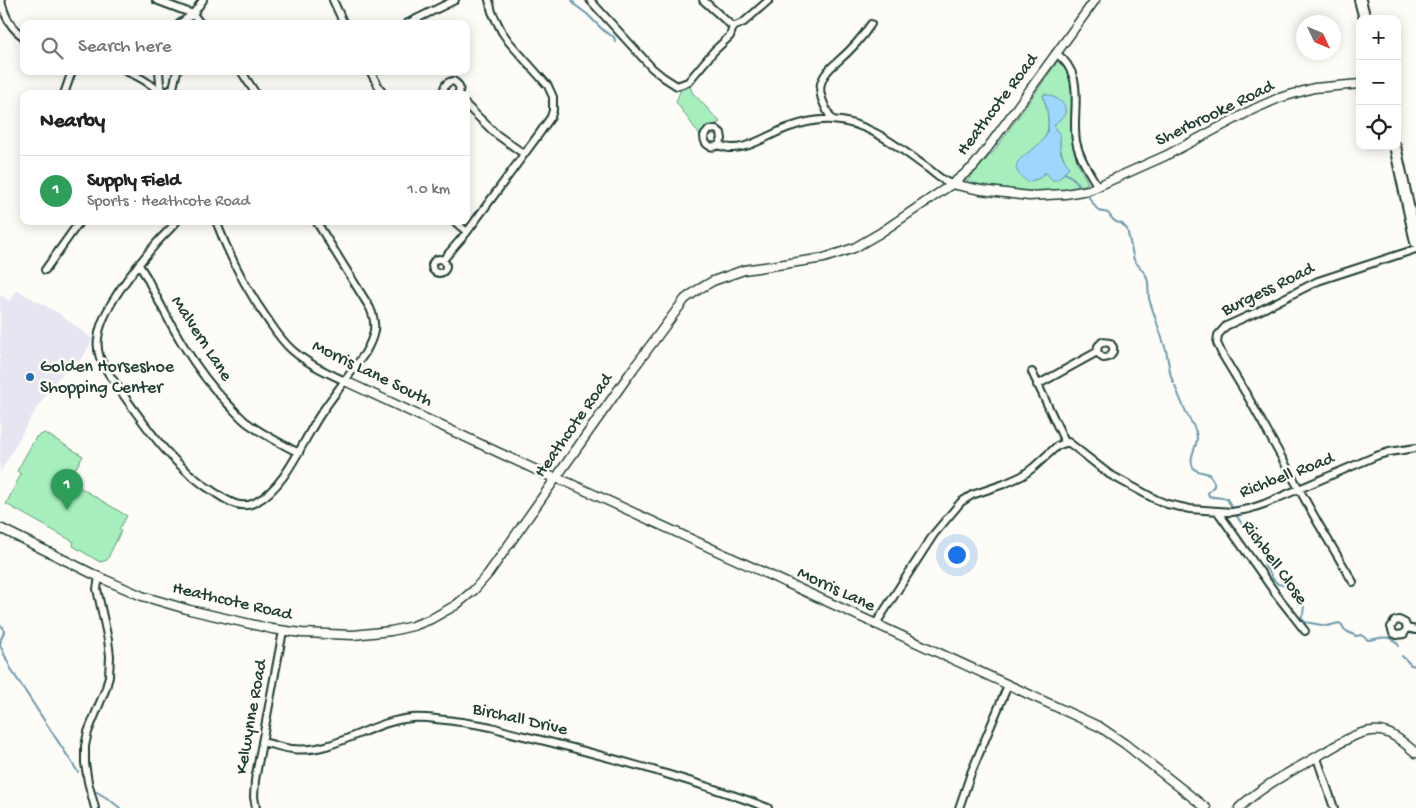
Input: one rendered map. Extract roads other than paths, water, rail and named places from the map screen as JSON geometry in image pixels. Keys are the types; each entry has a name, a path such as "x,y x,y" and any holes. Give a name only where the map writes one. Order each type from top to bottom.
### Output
{"main road":[{"path":"1360,0 1364,15"},
{"path":"1396,150 1416,242"}],"street":[{"path":"0,0 7,20 20,34"},
{"path":"156,0 192,14 197,20"},
{"path":"184,20 192,14 203,0"},
{"path":"333,0 342,20"},
{"path":"414,20 455,0"},
{"path":"443,260 467,232 540,134 551,117 553,110 553,97 548,86 502,32 492,12 489,0"},
{"path":"590,0 652,68 677,86 688,82 714,51 730,36 734,27 744,22 769,0"},
{"path":"703,0 734,27"},
{"name":"Heathcote Road","path":"0,528 142,596 190,610 284,631 353,635 384,632 413,626 447,612 466,598 488,574 685,299 713,281 744,270 824,258 854,248 880,233 952,184 984,153 1094,0"},
{"path":"192,14 193,20"},
{"path":"832,120 820,93 821,81 827,70 862,38 871,24"},
{"path":"1056,53 1066,62 1074,76 1077,142 1085,165 1098,187"},
{"path":"65,90 71,75"},
{"path":"137,75 158,90"},
{"path":"159,75 162,90"},
{"path":"170,90 173,88 176,75"},
{"path":"244,75 253,90"},
{"path":"372,75 381,90"},
{"path":"444,90 445,85 453,82 458,85 459,90"},
{"name":"Sherbrooke Road","path":"719,145 724,148 736,148 758,141 784,128 821,120 832,120 866,128 878,134 931,170 945,182 981,190 1029,196 1065,194 1098,187 1165,156 1254,109 1279,98 1314,88 1356,84"},
{"path":"470,109 496,134 524,154"},
{"path":"46,270 77,225"},
{"path":"162,238 170,225"},
{"path":"173,225 154,244 124,283 110,308 98,337 100,359 156,440 168,454 198,482 234,504 241,506 254,504 268,494 277,484 299,452 322,412 365,354 374,332 374,319 370,308 318,225"},
{"name":"Morris Lane South","path":"217,225 236,270 262,312 290,348 314,366 440,424"},
{"path":"459,225 467,232"},
{"name":"Burgess Road","path":"1300,490 1222,354 1217,343 1218,335 1226,326 1318,281 1416,248"},
{"name":"Malvern Lane","path":"139,265 184,347 218,394 244,420 266,436 299,452"},
{"path":"1037,385 1098,352"},
{"path":"875,624 934,534 961,502 972,495 1022,476 1057,446 1065,442 1032,372"},
{"name":"Morris Lane","path":"440,424 1090,722 1110,733 1206,808"},
{"name":"Richbell Road","path":"1065,442 1068,442 1109,474 1155,499 1178,507 1218,512 1236,512 1250,509 1300,490 1376,456 1416,448"},
{"path":"1300,490 1353,582"},
{"name":"Richbell Close","path":"1218,512 1276,594 1305,631"},
{"path":"95,808 88,782 85,746 88,732 106,688 110,656 97,589 99,577"},
{"path":"1407,628 1416,630"},
{"name":"Kelwynne Road","path":"256,808 254,797 255,780 284,631"},
{"path":"959,808 971,773 1008,685"},
{"name":"Birchall Drive","path":"262,742 292,749 323,747 342,742 373,729 413,718 466,723 554,743 638,766 735,795 768,808"},
{"path":"1239,808 1261,790 1360,733 1383,731 1396,736 1416,753"},
{"path":"1315,758 1334,808"}],"water":[{"path":"1044,94 1056,98 1065,106 1065,115 1054,127 1060,135 1061,154 1069,167 1058,180 1052,180 1044,173 1040,178 1028,182 1019,174 1016,168 1022,157 1036,147 1046,135 1048,121"}],"waterway":[{"path":"572,0 575,5 604,31 614,37 615,41"},
{"path":"1065,173 1073,178 1083,189"},
{"path":"1086,193 1099,211 1108,213 1115,221 1121,223 1127,229 1134,260 1146,275 1149,299 1166,350 1171,377 1174,383"},
{"path":"1175,386 1197,435 1192,461 1194,469 1209,474 1214,482 1214,486 1208,493 1209,496 1227,499 1248,531 1260,537 1263,560 1266,567 1272,578 1295,594 1304,606 1301,617 1305,622 1327,626 1339,623 1344,629 1356,636 1361,635 1368,640 1389,638 1399,646"},
{"path":"0,625 3,627 4,632 0,645 12,671 78,772"},
{"path":"1402,656 1411,665 1416,666"},
{"path":"97,792 120,808"}],"place":[{"name":"Golden Horseshoe Shopping Center","path":"30,377"},
{"name":"Supply Field","path":"67,510"}]}
